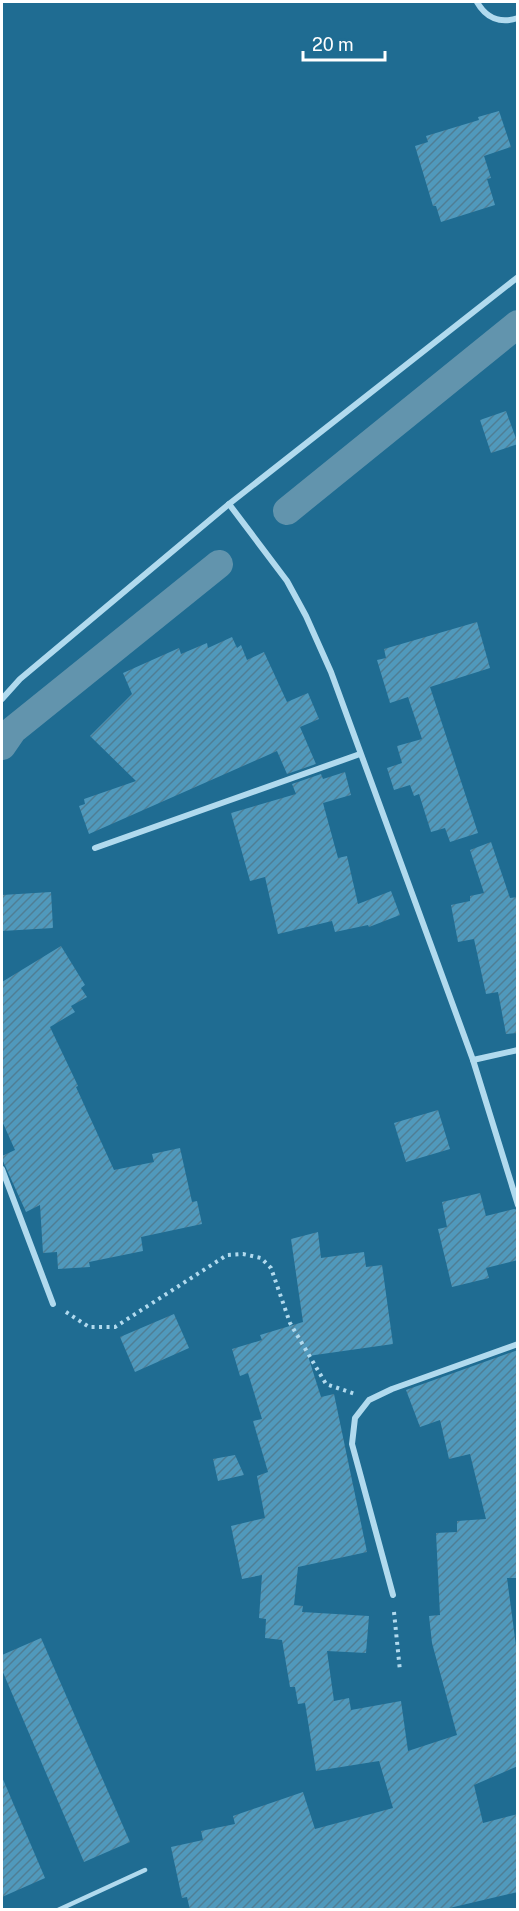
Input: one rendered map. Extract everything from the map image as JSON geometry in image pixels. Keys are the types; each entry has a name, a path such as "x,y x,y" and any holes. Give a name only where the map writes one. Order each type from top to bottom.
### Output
{"street":[{"path":"477,2 482,10 493,19 507,22 518,18"},
{"path":"2,699 20,679 229,504 518,277"},
{"path":"229,504 287,581 306,616 331,672 473,1060 518,1205"},
{"path":"95,848 360,754"},
{"path":"473,1060 518,1050"},
{"path":"2,1169 53,1304"},
{"path":"393,1595 352,1444 355,1418 369,1400 518,1344"}],"lane":[{"path":"58,1910 70,1907 146,1870"}],"path":[{"path":"53,1304 89,1327 115,1327 227,1256 243,1254 261,1258 271,1268 290,1323 326,1384 369,1400"},
{"path":"393,1595 400,1671"}],"building":[{"path":"499,111 511,147 484,156 491,178 487,179 495,205 441,222 436,206 433,206 415,146 428,142 426,136 479,120 478,117"},
{"path":"506,411 518,444 491,453 480,420"},
{"path":"477,622 490,668 430,687 478,833 450,842 445,828 431,832 419,794 414,796 410,785 394,790 387,768 402,763 397,746 422,739 408,697 390,703 377,660 386,658 384,649"},
{"path":"232,637 237,648 241,645 247,660 264,652 287,702 308,693 319,719 300,727 316,764 287,774 277,751 89,834 79,806 85,804 84,799 136,781 90,736 132,694 123,673 179,648 181,654 207,643 208,648"},
{"path":"345,772 351,795 323,803 338,858 347,856 358,904 391,891 400,915 369,927 368,925 335,932 332,921 278,934 265,877 250,881 231,813 296,794 292,784 321,774 323,779"},
{"path":"491,842 510,898 518,897 518,1033 506,1034 498,992 486,994 474,939 458,942 451,905 470,901 470,896 484,893 470,850"},
{"path":"51,892 53,928 2,931 2,895"},
{"path":"61,946 85,985 81,988 87,997 71,1006 75,1012 50,1027 114,1170 154,1162 152,1154 180,1148 192,1202 197,1201 202,1224 141,1237 143,1251 89,1262 90,1267 58,1269 57,1252 43,1253 40,1205 26,1212 2,1159 2,1156 15,1150 2,1121 2,982"},
{"path":"438,1110 450,1149 406,1162 394,1123"},
{"path":"480,1193 486,1216 518,1210 518,1260 486,1268 489,1278 452,1287 438,1229 447,1227 442,1202"},
{"path":"318,1232 321,1258 364,1252 366,1267 382,1265 393,1344 308,1356 321,1397 334,1394 367,1552 298,1567 294,1605 303,1606 302,1612 369,1616 366,1653 327,1651 334,1701 349,1698 351,1710 401,1701 408,1751 457,1735 432,1643 429,1616 440,1615 436,1533 457,1532 457,1521 486,1519 470,1454 449,1459 440,1420 420,1427 406,1390 518,1350 518,1578 507,1578 518,1661 518,1766 474,1785 483,1823 518,1814 518,1892 441,1910 190,1910 187,1897 182,1898 171,1847 203,1840 201,1831 235,1824 233,1816 303,1792 315,1829 393,1808 379,1761 316,1771 305,1703 298,1704 295,1687 290,1687 282,1640 265,1638 266,1619 259,1618 262,1575 242,1579 231,1526 265,1518 257,1476 268,1472 253,1421 262,1419 248,1373 240,1376 232,1349 262,1340 260,1335 303,1322 291,1239"},
{"path":"174,1314 189,1348 135,1372 120,1337"},
{"path":"235,1455 244,1475 218,1481 213,1459"},
{"path":"41,1638 130,1842 84,1862 2,1670 2,1655"},
{"path":"2,1777 45,1878 2,1897"}],"waterway":[{"path":"287,511 518,324"},
{"path":"2,746 13,730 219,564"}]}
